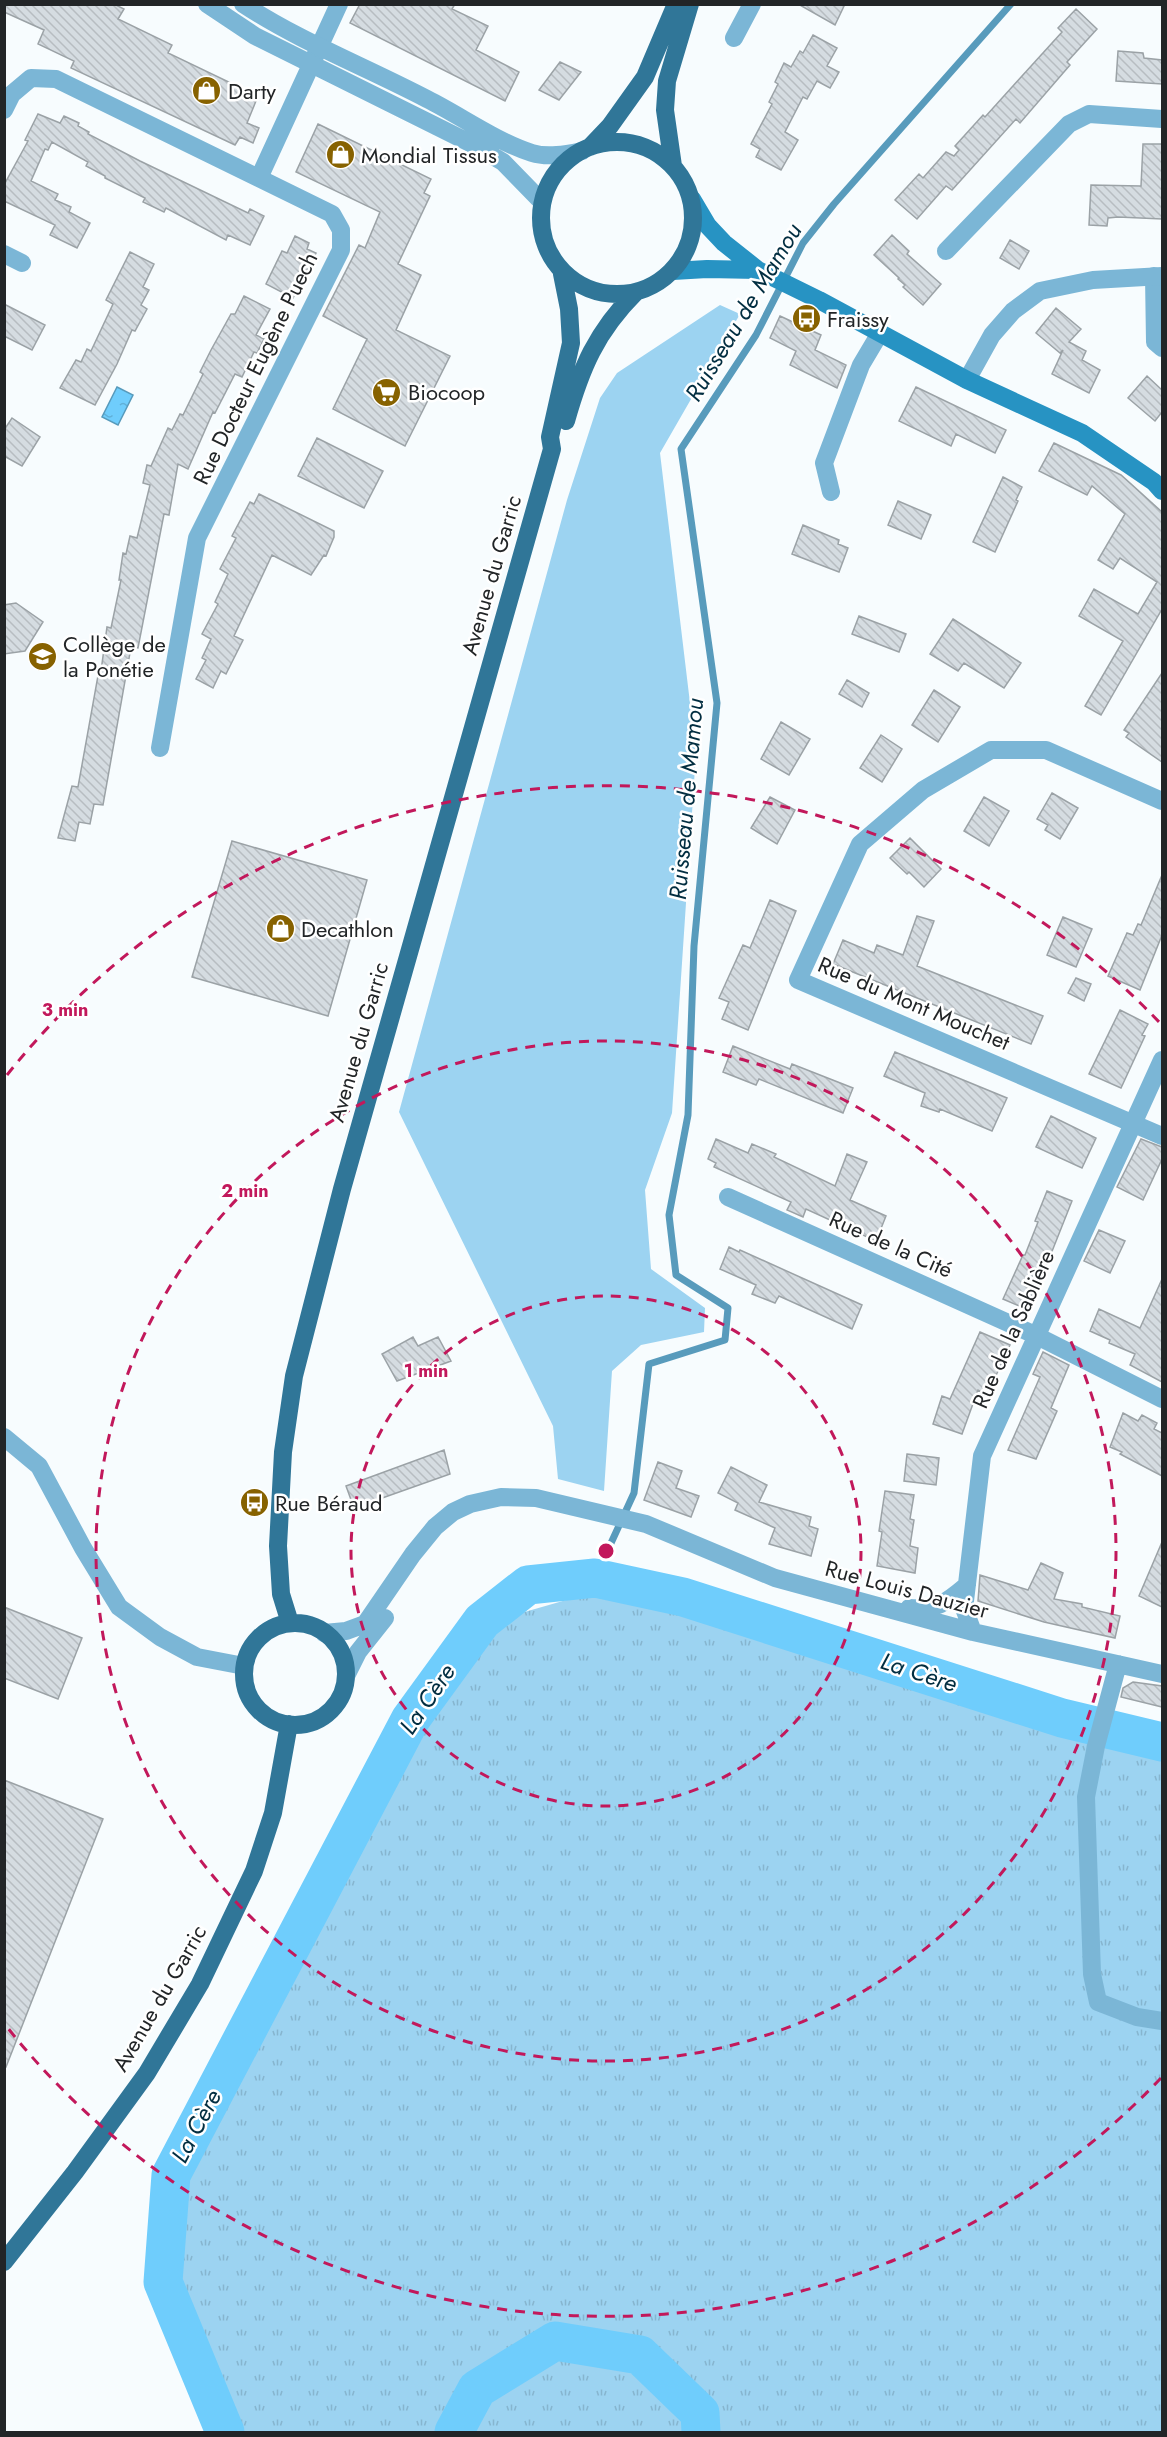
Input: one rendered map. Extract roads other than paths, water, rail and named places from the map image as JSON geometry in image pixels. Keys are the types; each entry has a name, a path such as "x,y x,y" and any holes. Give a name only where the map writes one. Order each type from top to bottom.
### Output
{"main road":[{"path":"676,4 645,77 610,126 586,149 560,167 550,182 542,202 541,224 545,245 562,274 587,289 612,294 636,292 655,285 673,271 684,255 692,237 694,218 692,199"},
{"path":"673,166 665,110 667,81 690,4"},
{"path":"586,149 612,142 634,144 655,152 673,166 708,226 724,243 758,270 968,380 1093,439 1162,491"},
{"path":"673,271 758,270"},
{"name":"Avenue du Garric","path":"290,1623 281,1594 278,1546 283,1452 294,1376 317,1279 348,1166 552,449 550,436 572,343 569,309 562,274"},
{"name":"Avenue du Garric","path":"552,449 561,439 578,383 600,334 612,317 636,292"},
{"path":"290,1623 304,1624 324,1633 340,1649 345,1663 346,1676 342,1695 333,1708 320,1718 305,1724 289,1724 273,1720 260,1711 250,1698 244,1682 244,1666 249,1650 260,1637 274,1627 290,1623"},
{"name":"Avenue du Garric","path":"4,2262 75,2172 147,2073 200,1984 254,1871 273,1813 289,1724"}],"street":[{"path":"207,4 255,36 385,99 503,162 542,202"},
{"path":"243,4 275,25 535,154 563,154 586,149"},
{"path":"4,110 12,94 31,78 56,80 259,178 339,4"},
{"path":"734,38 752,4"},
{"path":"946,250 1069,124 1089,114 1162,119"},
{"name":"Rue Docteur Eugène Puech","path":"159,748 197,538 341,250 341,230 333,214 259,178"},
{"path":"4,254 22,263"},
{"path":"968,380 992,334 1013,311 1040,291 1093,280 1158,276 1155,342 1162,348"},
{"path":"831,492 824,463 861,365 880,333"},
{"name":"Rue du Mont Mouchet","path":"1134,1123 798,980 860,844 923,790 991,750 1046,750 1162,801"},
{"name":"Rue de la Sablière","path":"972,1632 965,1611 982,1456 1035,1335 1162,1060"},
{"path":"1134,1123 1162,1136"},
{"name":"Rue de la Cité","path":"728,1197 1035,1335 1162,1399"},
{"path":"4,1437 39,1466 84,1548 120,1607 159,1637 196,1657 244,1666"},
{"name":"Rue Louis Dauzier","path":"403,1572 413,1554 435,1527 453,1512 470,1504 501,1497 536,1498 646,1524 775,1578 860,1602 972,1632 1162,1674"},
{"path":"324,1633 346,1631 365,1624 375,1612 386,1591 403,1572"},
{"path":"346,1676 358,1652 387,1614 397,1595 403,1572"},
{"path":"860,1602 926,1610 951,1599 967,1585"},
{"path":"1118,1664 1086,1797 1092,1974 1098,2002 1137,2017 1162,2021"}],"water":[{"path":"117,387 133,395 118,425 102,417"}],"waterway":[{"name":"Ruisseau de Mamou","path":"595,1578 634,1493 649,1364 725,1340 728,1308 676,1275 669,1215 688,1115 694,946 717,703 681,449 756,335 803,243 834,204 1011,4"},
{"name":"La Cère","path":"225,2432 163,2282 171,2175 410,1720 482,1621 528,1585 595,1578 683,1597 1062,1718 1162,1742"},
{"name":"La Cère","path":"454,2432 477,2389 555,2341 640,2355 700,2413 701,2432"}],"place":[{"name":"Darty","path":"207,91"},
{"name":"Mondial Tissus","path":"340,155"},
{"name":"Fraissy","path":"806,319"},
{"name":"Biocoop","path":"387,392"},
{"name":"Collège de la Ponétie","path":"42,657"},
{"name":"Decathlon","path":"280,929"},
{"name":"Rue Béraud","path":"254,1503"}]}
